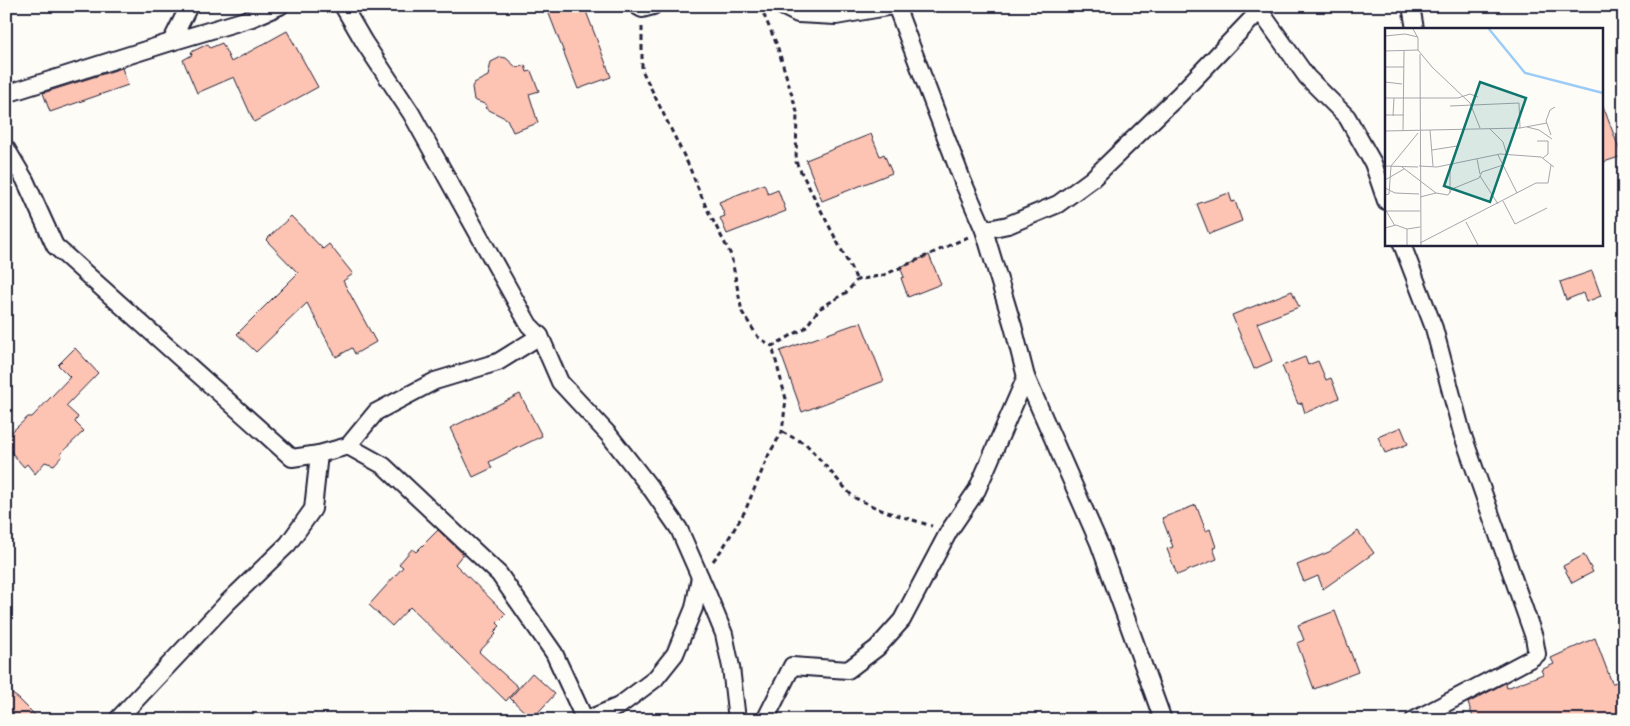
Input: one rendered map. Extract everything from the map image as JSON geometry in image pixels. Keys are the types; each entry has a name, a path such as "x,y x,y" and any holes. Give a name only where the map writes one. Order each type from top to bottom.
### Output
{"street":[{"path":"171,42 189,6"},
{"path":"6,94 252,18 280,6"},
{"path":"344,6 364,42 411,113 529,325 540,336 560,382 609,435 652,490 679,529 724,634 731,667 737,720"},
{"path":"782,6 798,14 836,16 894,6 963,182 984,230 1013,326 1026,377 1098,543 1163,720"},
{"path":"1411,6 1415,28"},
{"path":"984,230 1008,225 1058,204 1092,179 1180,94 1262,9 1307,77 1347,117 1373,163 1385,199"},
{"path":"6,148 24,180 55,246 292,458 319,454 348,446 376,412 435,381 498,362 540,336"},
{"path":"1402,245 1434,328 1462,433 1534,637 1537,654 1530,660 1414,720"},
{"path":"766,720 792,666 848,670 877,648 902,620 949,531 978,490 1026,377"},
{"path":"348,446 384,466 499,574 554,653 586,720 619,706 655,679 675,654 694,608 700,577"},
{"path":"117,720 227,603 288,544 313,509 319,454"}],"path":[{"path":"760,6 777,45 797,112 796,162 857,280"},
{"path":"644,7 642,70 688,164 706,207 731,255 742,312 758,337 772,346 786,398 782,432 769,454 745,511 723,548 700,577"},
{"path":"772,346 805,328 819,309 847,292 857,280 884,275 984,230"},
{"path":"782,432 806,444 853,497 881,510 949,531"}],"building":[{"path":"546,6 584,6 611,77 578,89"},
{"path":"287,31 318,87 254,122 234,77 197,93 183,60 192,55 191,52 208,44 210,48 222,43 231,62"},
{"path":"501,57 506,58 517,68 525,65 527,72 531,71 539,91 529,94 538,123 513,132 507,119 485,108 487,105 474,100 472,87 474,83 488,76 491,62"},
{"path":"122,68 128,85 50,112 43,93"},
{"path":"1602,106 1603,106 1622,156 1602,163"},
{"path":"871,134 880,156 884,154 892,173 822,201 806,160"},
{"path":"764,184 768,194 778,190 786,211 727,234 720,218 725,216 719,202"},
{"path":"1229,193 1232,202 1235,201 1242,221 1209,234 1197,204"},
{"path":"291,216 323,249 329,244 353,274 343,281 376,342 355,354 352,348 336,357 307,303 256,352 237,334 298,273 266,240"},
{"path":"929,255 941,284 908,297 901,278 904,277 900,267"},
{"path":"1592,271 1601,296 1586,302 1583,293 1566,300 1560,282"},
{"path":"1292,291 1299,307 1257,323 1272,361 1254,369 1232,315"},
{"path":"861,322 884,381 802,412 780,351"},
{"path":"75,348 98,373 66,406 78,417 75,422 84,431 61,453 62,456 54,465 45,462 35,474 27,464 24,467 6,446 6,437 28,417 32,417 70,377 58,365"},
{"path":"1305,357 1308,365 1318,361 1326,380 1331,378 1339,398 1305,413 1302,403 1298,404 1282,366"},
{"path":"520,394 542,436 489,462 492,468 473,477 450,428"},
{"path":"1401,427 1408,444 1385,453 1378,437"},
{"path":"1196,505 1206,531 1210,529 1216,547 1213,548 1217,559 1177,575 1167,549 1173,547 1162,518"},
{"path":"438,530 463,554 455,564 506,614 497,623 500,626 494,632 496,634 479,652 518,687 506,701 410,607 392,626 369,605 403,567 399,564 412,549 416,552"},
{"path":"1358,531 1374,553 1323,589 1318,576 1304,582 1297,565 1329,552"},
{"path":"1584,555 1593,572 1572,583 1563,566"},
{"path":"1335,611 1358,672 1314,689 1297,643 1304,640 1298,625"},
{"path":"1595,638 1612,683 1624,681 1624,720 1474,720 1468,703 1505,683 1507,688 1543,674 1541,670 1554,664 1551,658"},
{"path":"532,673 555,694 532,719 510,698"},
{"path":"6,689 19,699 40,720 6,720"}]}
